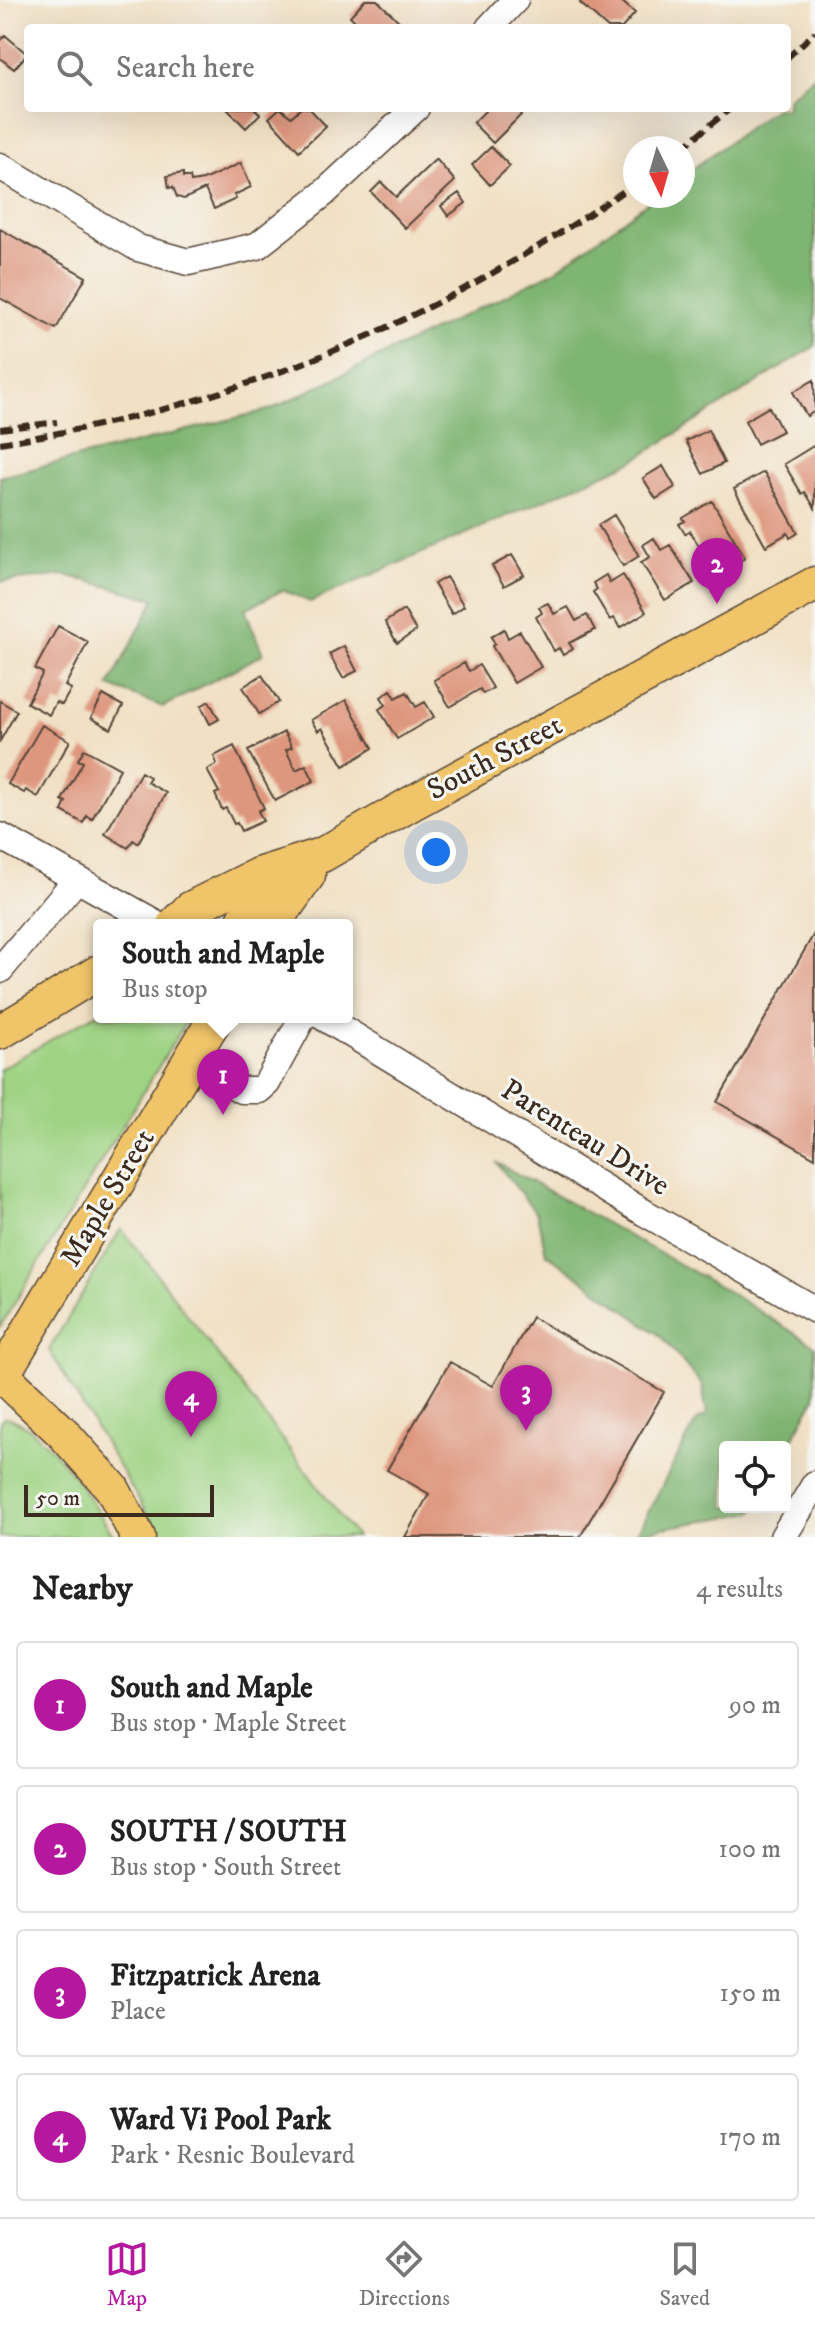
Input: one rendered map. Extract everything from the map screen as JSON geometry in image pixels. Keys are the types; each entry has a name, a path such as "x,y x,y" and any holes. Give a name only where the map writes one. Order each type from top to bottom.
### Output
{"main road":[{"name":"South Street","path":"180,919 190,909 258,875 322,855 427,794 815,584"},
{"path":"245,919 274,885 322,855"},
{"path":"277,919 322,855"},
{"path":"0,1032 93,976"},
{"name":"Maple Street","path":"1,1376 212,1023"},
{"path":"1,1376 63,1433 112,1488 138,1537"}],"street":[{"path":"493,24 515,0"},
{"path":"0,166 138,248 188,262 257,246 323,194 412,112"},
{"path":"0,836 148,919"},
{"path":"0,970 77,879"},
{"path":"191,1059 241,1090 259,1090 267,1083 300,1023"},
{"name":"Parenteau Drive","path":"333,1023 645,1213 815,1310"},
{"path":"783,1537 815,1484"}],"green space":[{"path":"815,74 815,346 631,462 310,602 283,590 245,609 263,654 163,707 109,686 155,599 65,575 0,582 0,477 272,409 553,272 640,208 695,208 695,167 770,112 791,112 791,95"},
{"path":"93,1015 93,1023 185,1023 0,1327 0,1069"},
{"path":"496,1162 722,1288 815,1346 815,1398 791,1442 719,1441 719,1513 747,1513 637,1533 697,1420 707,1415 702,1385 662,1337 546,1253 537,1214"},
{"path":"121,1229 356,1537 161,1537 49,1350"},
{"path":"5,1417 36,1434 51,1449 81,1486 114,1537 0,1537 0,1421"}],"building":[{"path":"365,0 377,0 402,24 358,24 350,16"},
{"path":"582,0 620,0 635,13 625,24 604,24 580,3"},
{"path":"5,35 24,51 24,57 14,69 0,58 0,42"},
{"path":"230,112 260,114 246,128"},
{"path":"276,112 285,112 291,117 297,112 313,112 326,126 299,151 269,118"},
{"path":"484,112 524,112 493,143 473,123"},
{"path":"491,147 510,166 490,185 472,165"},
{"path":"436,159 455,181 405,228 371,192 381,182 396,197"},
{"path":"241,163 251,187 234,195 236,199 214,209 205,189 184,199 177,197 173,187 169,188 167,176 183,173 183,177 190,177 191,182 203,180"},
{"path":"459,193 466,203 448,216 441,206"},
{"path":"0,229 86,277 56,329 0,298"},
{"path":"814,380 815,411 807,416 793,392"},
{"path":"769,407 782,431 757,444 745,421"},
{"path":"708,430 724,463 703,474 686,441"},
{"path":"815,445 815,508 805,492 802,494 784,464"},
{"path":"663,466 675,487 656,499 643,478"},
{"path":"764,472 798,533 790,538 788,533 766,546 734,489"},
{"path":"712,501 745,558 716,575 690,531 685,534 679,524 685,521 683,518"},
{"path":"614,515 639,556 623,566 598,525"},
{"path":"654,538 661,550 670,545 694,583 665,600 641,562 650,557 643,545"},
{"path":"512,555 524,575 504,586 492,566"},
{"path":"606,575 610,583 623,575 646,612 620,628 614,618 610,620 593,592 597,589 593,583"},
{"path":"446,577 464,606 452,614 434,584"},
{"path":"548,603 554,614 568,607 576,621 587,615 595,630 569,643 573,649 563,655 559,648 554,651 536,617 542,613 539,607"},
{"path":"404,610 416,631 397,643 385,622"},
{"path":"58,626 88,642 65,686 71,689 62,705 56,702 49,715 27,703 43,673 35,669"},
{"path":"504,629 508,638 520,631 541,667 514,683 492,646 495,644 491,637"},
{"path":"344,646 357,671 343,678 329,654"},
{"path":"464,663 469,671 479,665 493,688 483,694 480,689 450,707 434,680"},
{"path":"262,675 279,702 259,714 243,687"},
{"path":"391,690 396,698 407,692 416,707 425,702 434,717 397,739 379,709 386,705 381,697"},
{"path":"103,695 123,706 111,729 91,718"},
{"path":"346,700 373,748 344,766 322,728 318,731 311,720"},
{"path":"0,701 17,711 0,741"},
{"path":"209,701 219,719 210,724 201,706"},
{"path":"42,725 70,741 38,797 8,784"},
{"path":"284,732 292,747 286,750 296,770 306,765 314,781 275,801 248,751"},
{"path":"234,746 264,808 258,811 263,821 241,831 226,808 222,810 215,794 219,792 207,770 217,764 214,756"},
{"path":"84,749 120,769 92,819 87,816 83,823 62,811 66,802 62,800 83,762 78,760"},
{"path":"141,772 150,777 147,782 166,793 138,843 133,840 128,848 105,834"},
{"path":"815,932 815,1158 717,1102"},
{"path":"532,1317 664,1392 580,1537 405,1537 429,1494 387,1470 450,1362 493,1386"}],"railway":[{"path":"791,54 815,32"},
{"path":"695,137 726,112"},
{"path":"0,443 149,413 278,373 341,348 462,290 579,221 623,191"},
{"path":"0,429 57,422"}],"place":[{"name":"SOUTH / SOUTH","path":"717,604"},
{"name":"South and Maple","path":"223,1115"},
{"name":"Fitzpatrick Arena","path":"526,1431"},
{"name":"Ward Vi Pool Park","path":"191,1437"}]}
